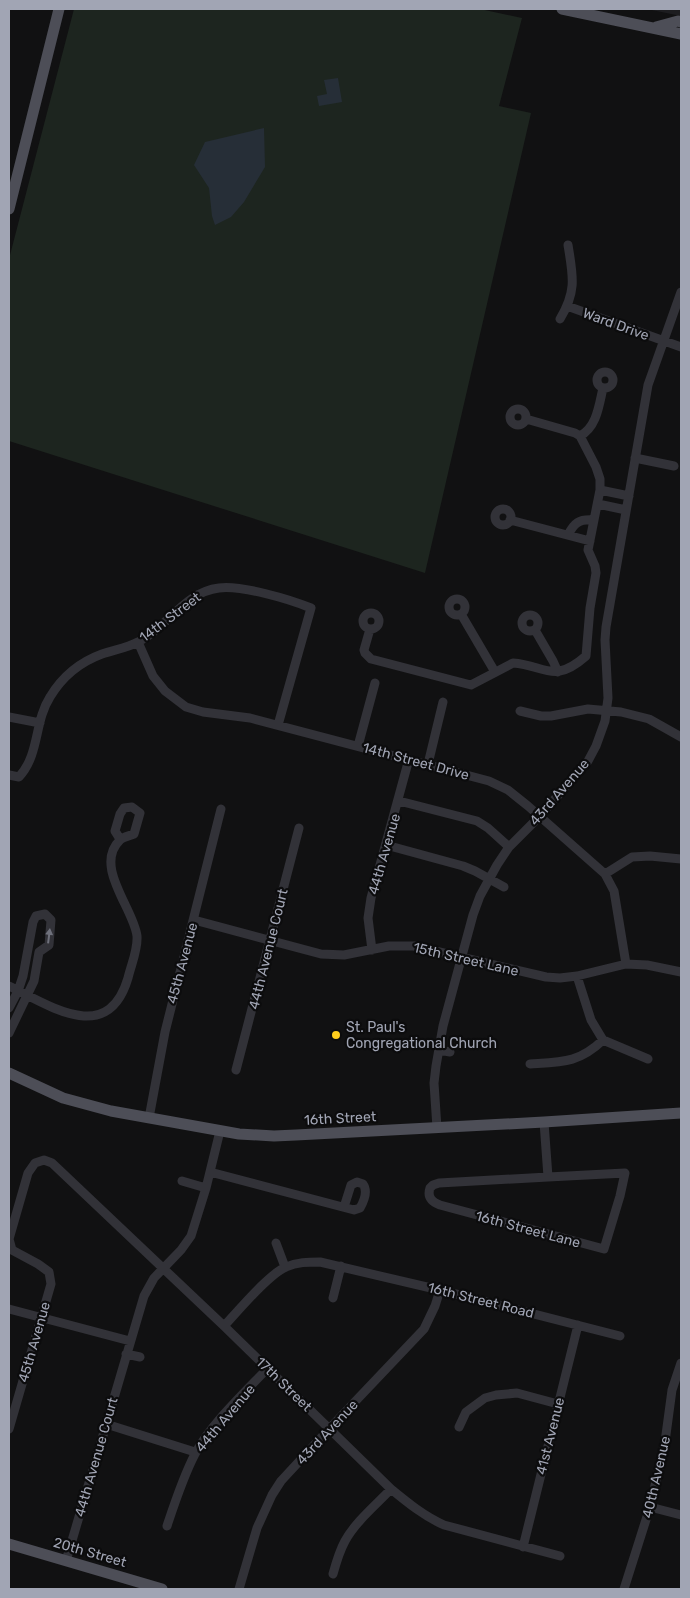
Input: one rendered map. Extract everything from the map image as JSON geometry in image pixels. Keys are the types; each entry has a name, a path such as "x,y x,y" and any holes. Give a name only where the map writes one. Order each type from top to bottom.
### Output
{"main road":[{"path":"9,208 59,9"},
{"path":"562,9 681,34"},
{"path":"652,28 681,22"},
{"name":"16th Street","path":"9,1073 63,1098 84,1105 220,1131 274,1136 681,1113"},
{"name":"20th Street","path":"9,1544 162,1589"}],"street":[{"name":"Ward Drive","path":"560,319 568,306 573,285 568,245"},
{"name":"43rd Avenue","path":"436,1128 434,1083 438,1050 473,915 488,878 510,847 588,761 602,732 608,698 606,626 648,385 681,292"},
{"name":"Ward Drive","path":"568,306 681,348"},
{"path":"580,436 587,432 593,423 603,388"},
{"path":"370,629 364,650 371,659 471,685 513,663 546,672 558,672 565,670 586,656 596,573 594,562 588,550 598,504 600,479 580,436 526,419"},
{"path":"635,458 674,466"},
{"path":"600,490 629,496"},
{"path":"598,504 626,510"},
{"path":"510,520 590,541"},
{"path":"568,535 572,527 579,521 593,520"},
{"name":"14th Street","path":"9,775 19,777 27,768 49,697 76,667 100,655 138,642 160,627 188,601 202,592 218,588 234,587 311,608 278,725"},
{"path":"461,614 495,672"},
{"path":"589,624 606,626"},
{"path":"535,630 558,672"},
{"path":"588,639 605,640"},
{"name":"14th Street Drive","path":"138,642 154,676 165,691 186,707 203,712 250,718 410,759 489,781 508,790 605,874 614,890 626,964"},
{"path":"358,746 375,683"},
{"path":"428,764 442,702"},
{"path":"520,711 541,716 551,716 588,709 607,710 649,719 681,737"},
{"path":"9,717 40,723"},
{"name":"44th Avenue","path":"372,950 368,918 371,898 410,759"},
{"path":"399,801 477,822 488,828 510,847"},
{"name":"45th Avenue","path":"149,1118 165,1032 221,809"},
{"name":"44th Avenue Court","path":"236,1070 299,828"},
{"path":"9,986 72,1016 91,1017 109,1009 117,1001 124,991 137,939 135,926 112,875 114,849 120,839"},
{"path":"386,844 475,870 504,887"},
{"path":"605,874 632,857 650,856 681,859"},
{"path":"9,1008 22,993 34,980 39,952 49,945 51,920 45,914 36,916 33,922 23,976 22,993 9,1033"},
{"name":"15th Street Lane","path":"194,920 322,954 336,956 389,946 414,946 546,977 577,976 626,964 647,965 681,972"},
{"path":"28,949 39,952"},
{"path":"577,976 590,1020 603,1040 648,1059"},
{"path":"530,1064 575,1059 594,1050 603,1040"},
{"path":"438,1050 450,1052"},
{"path":"544,1122 548,1177"},
{"name":"44th Avenue Court","path":"66,1561 144,1296 163,1268 181,1250 191,1236 206,1188 220,1131"},
{"name":"17th Street","path":"39,1162 44,1160 52,1163 268,1368 392,1489 431,1519 444,1525 560,1556"},
{"name":"45th Avenue","path":"9,1429 51,1284 49,1272 12,1250 10,1238 28,1173 35,1163 39,1162"},
{"path":"210,1172 354,1210 360,1208 366,1189 360,1182 351,1185 344,1207"},
{"name":"16th Street Lane","path":"625,1173 604,1249 440,1205 434,1203 429,1196 430,1188 440,1183 548,1177 625,1173"},
{"path":"182,1181 206,1188"},
{"path":"348,1194 364,1198"},
{"path":"276,1243 285,1267"},
{"name":"16th Street Road","path":"224,1326 274,1275 285,1267 305,1262 320,1262 440,1290 620,1336"},
{"path":"333,1298 341,1266"},
{"name":"43rd Avenue","path":"238,1589 257,1528 272,1495 282,1481 330,1428 424,1329 440,1290"},
{"path":"9,1309 130,1341"},
{"name":"41st Avenue","path":"523,1547 578,1325"},
{"path":"126,1354 140,1357"},
{"name":"40th Avenue","path":"624,1589 650,1507 681,1363"},
{"name":"44th Avenue","path":"167,1526 184,1476 196,1452 239,1397 268,1368"},
{"path":"459,1428 466,1412 480,1401 496,1395 517,1393 558,1404"},
{"path":"106,1424 196,1452"},
{"path":"333,1574 340,1551 346,1540 366,1515 392,1489"},
{"path":"650,1507 681,1515"}],"shaded area":[{"path":"74,9 480,9 522,18 499,106 531,113 425,573 9,441 9,259"},
{"path":"647,9 681,9 681,16"},
{"path":"338,78 342,102 319,106 317,96 327,94 324,80"},
{"path":"264,128 265,167 244,202 231,217 215,225 212,216 209,188 194,165 205,142"}],"place":[{"name":"St. Paul's Congregational Church","path":"336,1035"}]}
